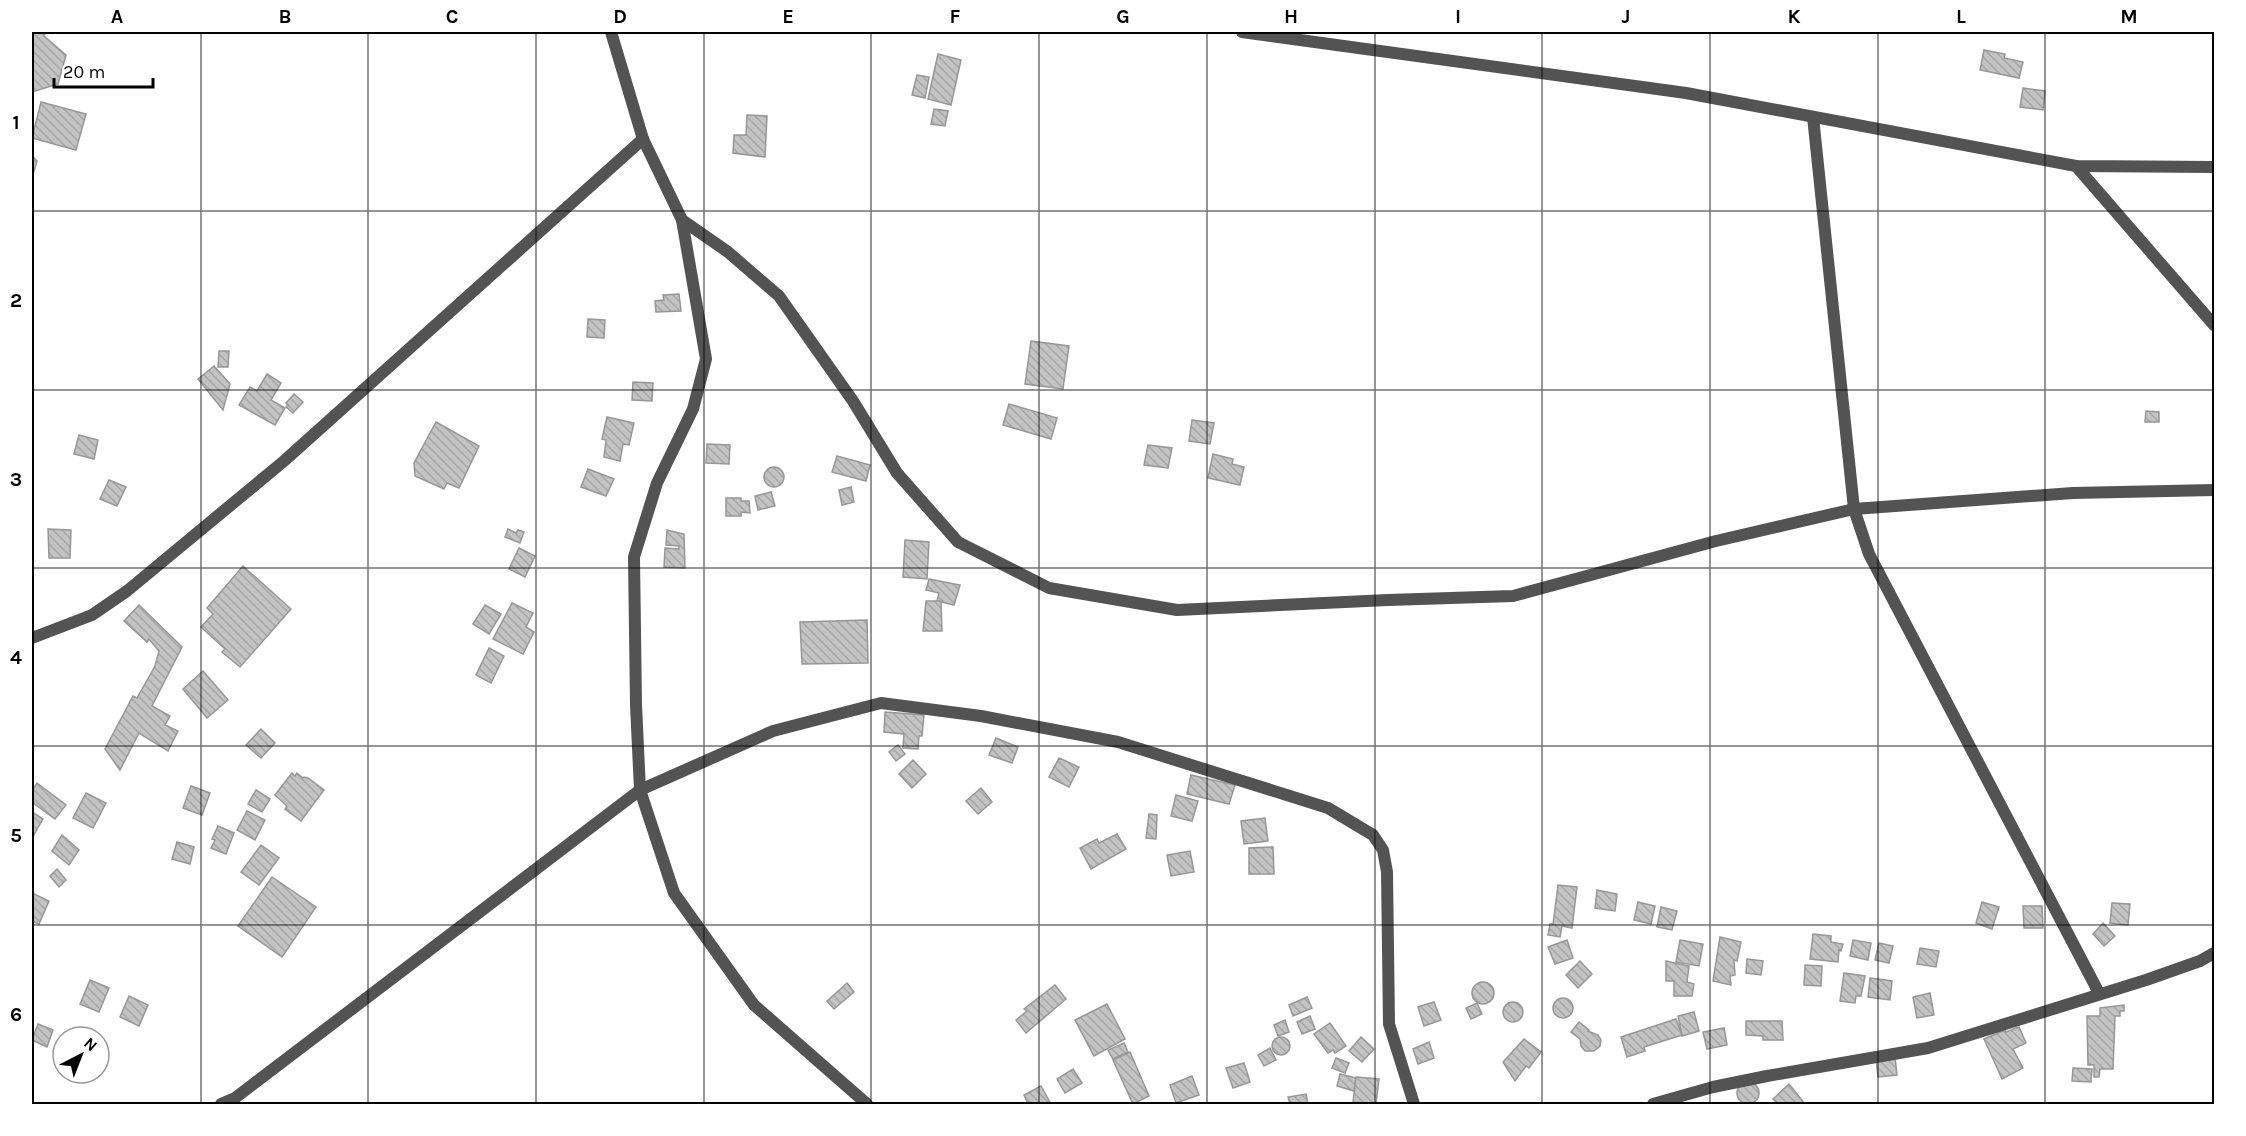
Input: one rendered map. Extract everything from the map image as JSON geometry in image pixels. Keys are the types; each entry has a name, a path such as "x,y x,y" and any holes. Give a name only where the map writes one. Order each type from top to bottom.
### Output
{"street":[{"path":"611,32 643,140 682,220 706,358 693,409 657,483 634,557 636,705 640,790 674,893 754,1005 867,1104"},
{"path":"1242,32 1686,93 2076,166 2214,167"},
{"path":"1813,117 1854,509 1869,554 2099,993"},
{"path":"32,638 92,615 128,591 284,461 643,140"},
{"path":"2076,166 2214,325"},
{"path":"682,220 728,252 778,296 853,401 897,473 957,542 1049,588 1177,610 1513,596 1716,541 1854,509 2073,493 2214,490"},
{"path":"221,1104 235,1098 640,790 773,731 881,703 981,716 1118,742 1328,808 1373,835 1383,850 1387,872 1389,1024 1414,1104"},
{"path":"1653,1104 1713,1087 1767,1076 1928,1048 2200,961 2214,953"}],"building":[{"path":"32,32 46,32 44,36 66,55 58,84 32,92"},
{"path":"1984,50 2005,54 2004,58 2023,62 2019,78 1980,70"},
{"path":"938,54 961,60 951,105 928,99"},
{"path":"917,75 929,77 925,98 912,95"},
{"path":"2023,88 2045,91 2043,110 2020,107"},
{"path":"41,102 86,114 76,150 32,138"},
{"path":"934,109 948,111 945,126 931,124"},
{"path":"747,115 767,116 765,157 733,153 734,135 746,135"},
{"path":"32,156 37,161 32,178"},
{"path":"679,294 681,311 656,312 655,301 664,300 663,295"},
{"path":"588,319 605,320 604,338 587,337"},
{"path":"1031,341 1069,346 1063,389 1025,384"},
{"path":"219,351 229,351 228,367 218,367"},
{"path":"214,366 230,384 223,410 198,379"},
{"path":"267,374 281,383 271,400 285,408 275,425 239,405 250,387 257,391"},
{"path":"633,382 653,383 652,401 632,400"},
{"path":"294,394 303,402 293,413 286,407 288,405 286,403"},
{"path":"1009,404 1057,418 1051,439 1003,425"},
{"path":"2146,411 2159,412 2159,422 2145,422"},
{"path":"607,417 634,423 629,445 623,444 620,461 604,457 606,440 602,439"},
{"path":"1192,420 1214,423 1210,444 1189,441"},
{"path":"436,422 479,446 459,488 447,483 444,489 415,476 414,463"},
{"path":"79,435 98,440 94,459 74,454"},
{"path":"707,444 730,445 729,464 706,463"},
{"path":"1148,445 1172,448 1168,468 1144,465"},
{"path":"1213,454 1233,459 1232,464 1244,467 1240,485 1208,478"},
{"path":"837,456 870,465 866,481 832,472"},
{"path":"774,467 781,470 784,477 781,484 774,487 767,484 764,477 767,470"},
{"path":"588,469 614,479 606,496 581,487"},
{"path":"109,480 126,487 117,506 100,499"},
{"path":"851,487 854,502 842,505 839,490"},
{"path":"771,492 775,506 758,510 755,496"},
{"path":"726,498 741,498 741,501 749,501 750,513 741,512 741,516 726,516"},
{"path":"48,529 71,530 70,558 49,558"},
{"path":"508,529 516,533 518,530 524,532 520,543 505,537"},
{"path":"667,530 684,534 685,568 664,567 665,548 679,549 679,546 666,545"},
{"path":"905,540 929,542 927,579 903,577"},
{"path":"519,548 535,556 525,577 509,569"},
{"path":"243,566 291,609 240,667 222,652 225,649 201,627 213,614 207,608"},
{"path":"929,579 960,585 954,605 937,601 939,593 926,590"},
{"path":"926,601 941,601 942,631 923,631"},
{"path":"512,603 533,613 526,627 534,632 523,654 493,639"},
{"path":"139,605 182,647 152,706 170,716 165,725 178,731 168,751 139,733 120,770 105,749 133,696 137,698 155,666 159,651 149,639 147,642 124,621"},
{"path":"485,605 501,614 489,634 473,624"},
{"path":"867,620 868,663 802,664 800,622"},
{"path":"489,648 504,656 491,683 476,675"},
{"path":"203,671 228,700 207,718 183,689"},
{"path":"885,712 924,715 918,749 903,748 904,734 884,732"},
{"path":"261,729 275,743 261,758 246,745"},
{"path":"996,738 1018,747 1012,763 989,755"},
{"path":"898,745 905,754 896,761 889,752"},
{"path":"1059,758 1079,767 1069,787 1049,777"},
{"path":"913,760 926,774 912,788 899,774"},
{"path":"292,773 295,776 297,773 303,778 308,778 324,790 301,821 285,809 287,806 275,795"},
{"path":"1191,775 1235,785 1229,804 1187,794"},
{"path":"37,783 66,805 55,819 32,802 32,791"},
{"path":"191,786 210,793 202,815 183,808"},
{"path":"981,788 992,802 978,814 966,801"},
{"path":"256,790 270,799 262,812 248,804"},
{"path":"86,793 106,803 93,828 73,818"},
{"path":"1176,795 1198,801 1192,821 1171,816"},
{"path":"247,811 265,820 255,840 237,830"},
{"path":"32,812 43,819 32,838"},
{"path":"1149,814 1157,815 1156,839 1146,838"},
{"path":"1265,818 1268,841 1244,844 1241,821"},
{"path":"218,826 234,833 226,854 211,848"},
{"path":"1117,834 1126,849 1091,869 1080,848 1097,839 1099,843"},
{"path":"62,835 79,850 69,865 52,851"},
{"path":"177,842 194,847 190,864 172,859"},
{"path":"261,845 279,858 259,885 241,872"},
{"path":"1273,847 1274,874 1249,874 1249,848"},
{"path":"1190,851 1194,872 1171,876 1167,855"},
{"path":"57,869 66,880 59,887 50,876"},
{"path":"272,877 316,907 282,957 238,926"},
{"path":"1558,885 1577,887 1572,928 1562,926 1560,937 1548,935 1550,924 1553,924"},
{"path":"1597,890 1617,894 1615,911 1595,908"},
{"path":"32,893 49,901 39,924 32,921"},
{"path":"1638,902 1655,906 1651,924 1634,920"},
{"path":"1982,902 1999,907 1992,929 1976,923"},
{"path":"2112,903 2130,904 2128,925 2110,923"},
{"path":"2023,906 2042,906 2043,928 2024,928"},
{"path":"1661,907 1677,911 1672,930 1657,927"},
{"path":"2103,923 2115,936 2104,946 2093,934"},
{"path":"1813,934 1831,936 1831,942 1843,944 1841,951 1839,950 1838,962 1810,959"},
{"path":"1720,937 1741,942 1737,961 1734,960 1735,975 1730,976 1731,985 1713,981"},
{"path":"1567,940 1573,958 1555,964 1548,947"},
{"path":"1680,940 1703,944 1699,966 1676,962"},
{"path":"1853,940 1871,943 1868,960 1850,956"},
{"path":"1879,943 1893,946 1889,963 1875,960"},
{"path":"1920,948 1939,951 1936,967 1917,964"},
{"path":"1747,959 1763,961 1761,975 1746,973"},
{"path":"1580,961 1592,974 1578,988 1566,975"},
{"path":"1666,961 1689,966 1687,982 1694,984 1692,996 1674,996 1674,981 1666,981"},
{"path":"1805,965 1822,966 1821,986 1804,985"},
{"path":"1844,973 1865,976 1861,996 1856,996 1855,1003 1840,1001"},
{"path":"1870,978 1892,981 1890,1000 1868,997"},
{"path":"90,980 109,988 99,1012 80,1004"},
{"path":"1483,982 1491,985 1494,993 1491,1001 1483,1004 1475,1001 1472,993 1475,985"},
{"path":"847,983 854,992 834,1009 827,1001"},
{"path":"1055,985 1066,999 1026,1033 1016,1020 1027,1011 1024,1009"},
{"path":"1930,993 1934,1015 1917,1018 1913,997"},
{"path":"129,996 148,1005 139,1026 120,1017"},
{"path":"1307,997 1312,1008 1293,1016 1289,1005"},
{"path":"1563,998 1570,1001 1573,1008 1570,1015 1563,1018 1556,1015 1553,1008 1556,1001"},
{"path":"1434,1002 1441,1020 1424,1026 1418,1007"},
{"path":"1513,1002 1520,1005 1523,1012 1520,1019 1513,1022 1506,1019 1503,1012 1506,1005"},
{"path":"1477,1003 1482,1014 1471,1019 1466,1008"},
{"path":"1107,1004 1125,1039 1094,1056 1075,1020"},
{"path":"2124,1005 2124,1011 2120,1011 2120,1016 2115,1016 2113,1069 2100,1069 2099,1077 2094,1077 2094,1065 2088,1065 2087,1016 2100,1016 2100,1008"},
{"path":"1694,1012 1699,1031 1682,1036 1678,1016"},
{"path":"1310,1016 1315,1029 1302,1034 1297,1022"},
{"path":"1676,1019 1682,1035 1644,1047 1645,1051 1627,1057 1621,1037"},
{"path":"1285,1020 1289,1032 1278,1036 1274,1025"},
{"path":"1746,1021 1782,1021 1783,1040 1763,1040 1763,1036 1746,1035"},
{"path":"1579,1022 1588,1031 1598,1035 1601,1040 1600,1046 1594,1051 1585,1051 1580,1039 1571,1032"},
{"path":"1330,1023 1346,1046 1335,1053 1333,1050 1328,1053 1314,1034"},
{"path":"38,1024 51,1029 47,1047 32,1040"},
{"path":"2019,1027 2026,1043 2013,1049 2023,1068 2002,1079 1984,1039"},
{"path":"1724,1028 1727,1045 1707,1049 1703,1032"},
{"path":"1281,1037 1289,1042 1290,1046 1285,1054 1281,1055 1273,1050 1272,1046 1277,1038"},
{"path":"1361,1037 1374,1049 1362,1062 1349,1051"},
{"path":"1524,1039 1541,1052 1529,1068 1526,1066 1515,1081 1503,1062"},
{"path":"1429,1042 1434,1058 1418,1064 1413,1049"},
{"path":"1124,1043 1128,1052 1113,1059 1108,1050"},
{"path":"1270,1048 1276,1060 1264,1066 1258,1055"},
{"path":"1130,1052 1149,1096 1133,1104 1113,1060"},
{"path":"1895,1057 1897,1075 1878,1077 1876,1059"},
{"path":"1336,1058 1349,1063 1345,1073 1332,1068"},
{"path":"1244,1063 1250,1082 1233,1088 1226,1068"},
{"path":"2073,1068 2092,1069 2091,1082 2072,1081"},
{"path":"1073,1069 1082,1083 1065,1093 1057,1079"},
{"path":"1340,1074 1356,1078 1354,1091 1337,1086"},
{"path":"1192,1076 1199,1095 1176,1103 1170,1085"},
{"path":"1356,1077 1379,1079 1376,1104 1353,1102"},
{"path":"1748,1082 1758,1089 1759,1093 1752,1103 1748,1104 1738,1097 1737,1093 1744,1083"},
{"path":"1789,1084 1805,1104 1778,1104 1773,1099"},
{"path":"1041,1086 1051,1104 1028,1104 1024,1095"},
{"path":"1306,1094 1308,1104 1290,1104 1288,1097"}]}
